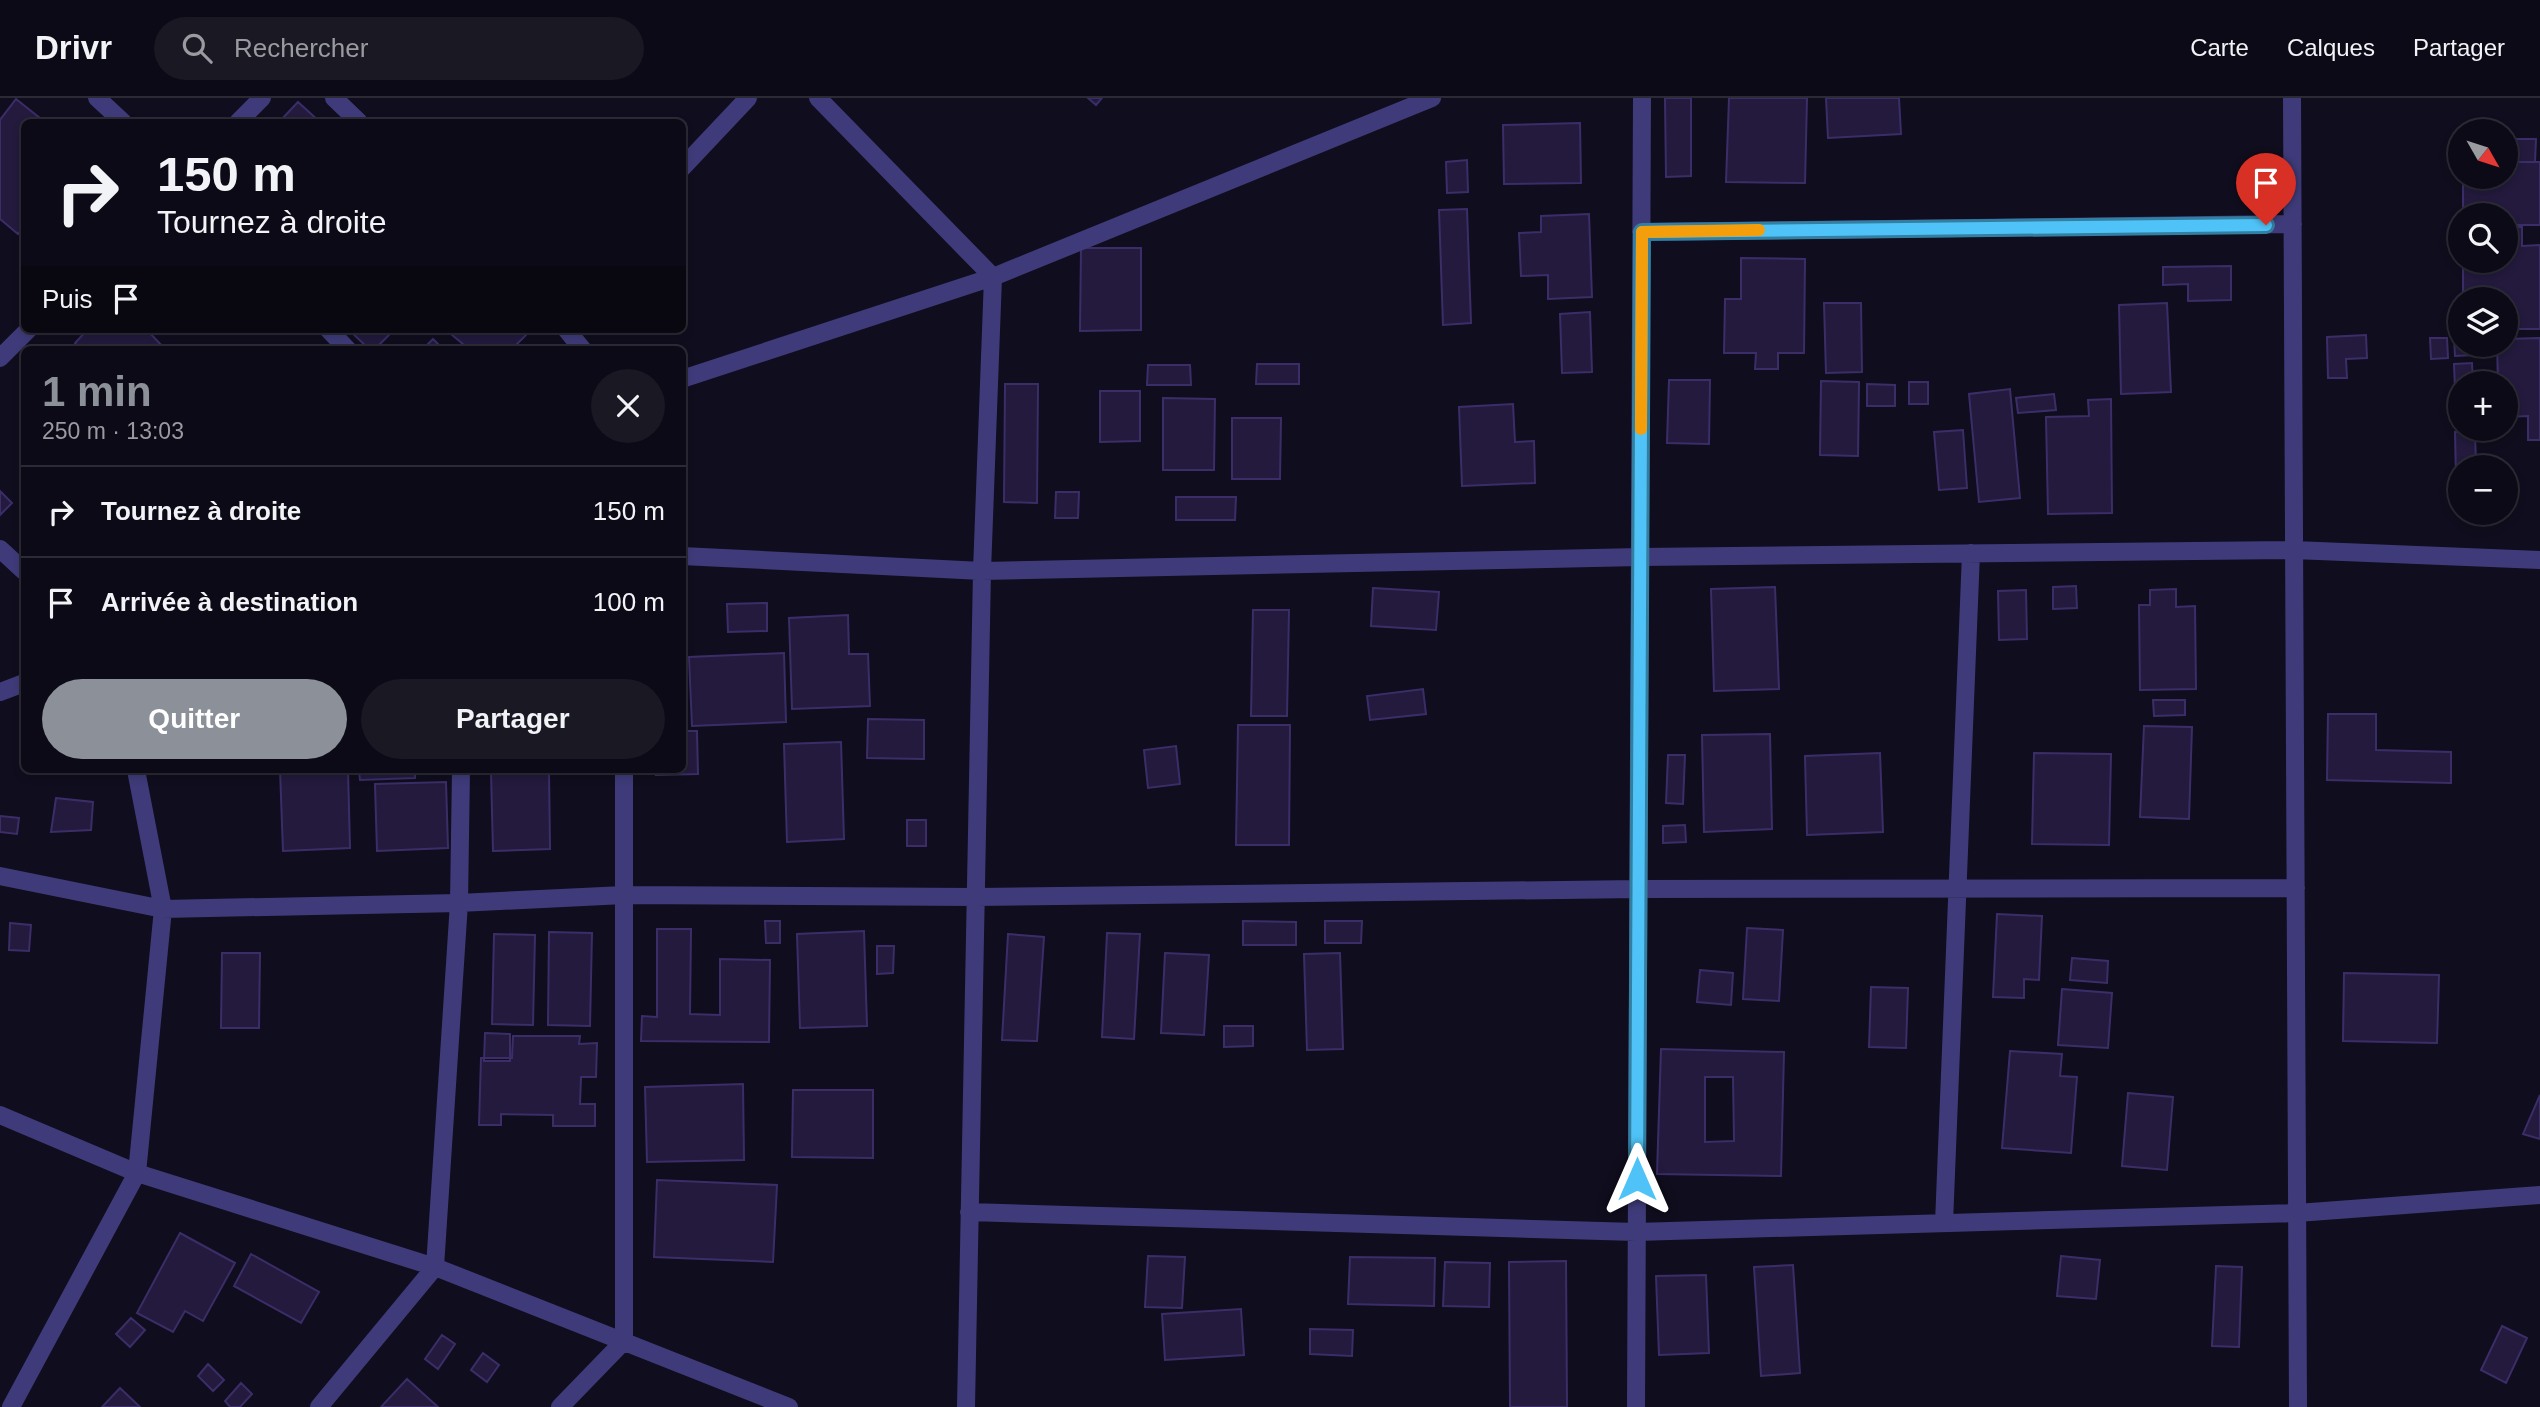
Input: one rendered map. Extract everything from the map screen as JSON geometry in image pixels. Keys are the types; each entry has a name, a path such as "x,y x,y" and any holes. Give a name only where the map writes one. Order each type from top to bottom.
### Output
{"street":[{"path":"97,98 120,119"},
{"path":"242,119 262,98"},
{"path":"334,98 356,119"},
{"path":"686,164 748,98"},
{"path":"818,98 993,276 982,571 966,1407"},
{"path":"686,378 993,276 1432,98"},
{"path":"1636,1407 1642,98"},
{"path":"2292,98 2298,1407"},
{"path":"1642,232 2293,224"},
{"path":"0,358 25,333"},
{"path":"332,333 344,346"},
{"path":"0,549 21,567"},
{"path":"686,556 982,571 1640,557 2294,550 2540,560"},
{"path":"1944,1223 1971,553"},
{"path":"0,692 21,684"},
{"path":"11,1407 137,1173 163,909 137,773"},
{"path":"319,1407 435,1267 459,903 461,773"},
{"path":"560,1407 624,1341 624,773"},
{"path":"0,876 163,909 459,903 624,895 976,897 1638,889 2296,888"},
{"path":"0,1115 137,1173 435,1267 789,1407"},
{"path":"970,1212 1636,1231 2297,1213 2540,1195"}],"building":[{"path":"1088,98 1102,98 1096,105"},
{"path":"1665,98 1691,98 1691,176 1666,177"},
{"path":"1729,98 1807,98 1805,183 1726,182"},
{"path":"1826,98 1899,98 1901,134 1828,138"},
{"path":"16,99 41,119 21,119 21,230 18,234 0,219 0,120"},
{"path":"298,102 317,119 282,119"},
{"path":"1580,123 1581,183 1504,184 1503,125"},
{"path":"2518,139 2536,139 2535,162 2518,162"},
{"path":"1467,160 1468,192 1447,193 1446,162"},
{"path":"2518,162 2540,162 2540,225 2518,225 2518,203 2463,203 2463,189 2518,189"},
{"path":"1467,209 1471,323 1443,325 1439,210"},
{"path":"1589,214 1592,297 1548,299 1548,275 1521,276 1519,233 1541,232 1541,216"},
{"path":"2518,227 2522,227 2522,246 2540,245 2540,329 2518,329 2518,287 2463,287 2463,273 2518,273"},
{"path":"1081,248 1141,248 1141,330 1080,331"},
{"path":"1741,258 1805,259 1804,353 1778,353 1778,369 1755,369 1756,353 1724,353 1725,299 1741,299"},
{"path":"2231,266 2231,300 2188,301 2188,284 2163,285 2163,267"},
{"path":"1824,303 1861,303 1862,372 1826,373"},
{"path":"2167,303 2171,392 2121,394 2119,305"},
{"path":"1590,312 1592,372 1562,373 1560,314"},
{"path":"84,333 150,333 162,346 78,346 75,343"},
{"path":"352,333 391,333 378,346 366,346"},
{"path":"450,333 528,333 515,346 465,346"},
{"path":"2366,335 2367,358 2346,359 2347,378 2328,378 2327,337"},
{"path":"2430,338 2447,338 2448,358 2431,359"},
{"path":"2540,338 2540,440 2528,440 2528,416 2518,416 2518,371 2498,371 2497,357 2518,357 2518,339"},
{"path":"433,339 440,346 426,346"},
{"path":"2472,363 2472,371 2454,371 2454,364"},
{"path":"1257,364 1299,364 1299,384 1256,384"},
{"path":"1148,365 1190,365 1191,385 1147,385"},
{"path":"1669,380 1710,380 1709,444 1667,443"},
{"path":"1821,381 1859,382 1858,456 1820,455"},
{"path":"1909,382 1928,382 1928,404 1909,404"},
{"path":"1005,384 1038,384 1037,503 1004,502"},
{"path":"1867,384 1895,385 1895,406 1867,406"},
{"path":"2010,389 2020,498 1979,502 1969,394"},
{"path":"1100,391 1140,391 1140,441 1100,442"},
{"path":"2054,394 2056,410 2018,413 2016,398"},
{"path":"1163,398 1215,399 1214,470 1163,470"},
{"path":"2111,399 2112,513 2048,514 2046,417 2089,416 2088,400"},
{"path":"1513,404 1515,442 1534,441 1535,483 1462,486 1459,407"},
{"path":"1232,418 1281,418 1280,479 1232,479"},
{"path":"1963,430 1967,488 1939,490 1934,432"},
{"path":"2455,441 2475,441 2476,455 2455,455"},
{"path":"0,491 12,503 0,515"},
{"path":"1056,492 1079,492 1078,518 1055,518"},
{"path":"1176,497 1236,497 1235,520 1176,520"},
{"path":"2076,586 2077,608 2053,609 2053,587"},
{"path":"1775,587 1779,689 1714,691 1711,589"},
{"path":"1373,588 1439,592 1436,630 1371,626"},
{"path":"2176,589 2176,607 2195,606 2196,689 2140,690 2139,605 2150,605 2150,590"},
{"path":"2026,590 2027,639 1999,640 1998,591"},
{"path":"767,603 767,631 728,632 727,604"},
{"path":"1253,610 1289,610 1287,716 1251,716"},
{"path":"848,615 849,654 868,654 870,706 792,709 789,618"},
{"path":"784,653 786,722 692,726 689,657"},
{"path":"1423,689 1426,714 1370,720 1367,696"},
{"path":"2153,700 2185,700 2185,715 2154,716"},
{"path":"2328,714 2376,714 2376,750 2451,752 2451,783 2327,780"},
{"path":"868,719 924,720 924,759 867,758"},
{"path":"1238,725 1290,725 1289,845 1236,845"},
{"path":"2144,726 2192,727 2189,819 2140,817"},
{"path":"686,731 697,731 698,774 656,775 686,773"},
{"path":"1770,734 1772,829 1704,832 1702,735"},
{"path":"841,742 844,839 787,842 784,744"},
{"path":"1176,746 1180,784 1148,788 1144,750"},
{"path":"1880,753 1883,832 1807,835 1805,756"},
{"path":"2034,753 2111,754 2109,845 2032,844"},
{"path":"1668,755 1685,755 1683,804 1666,803"},
{"path":"280,773 348,773 350,848 283,851"},
{"path":"359,773 415,773 415,778 360,780"},
{"path":"491,773 549,773 550,849 493,851"},
{"path":"446,782 448,848 377,851 375,784"},
{"path":"56,798 93,802 91,830 51,832"},
{"path":"0,816 19,818 17,834 0,832"},
{"path":"907,820 926,820 926,846 907,846"},
{"path":"1685,825 1686,842 1663,843 1663,826"},
{"path":"1997,914 2042,916 2039,980 2024,979 2024,998 1993,997"},
{"path":"765,921 780,921 780,943 766,943"},
{"path":"1243,921 1296,922 1296,945 1243,945"},
{"path":"1325,921 1362,921 1361,943 1325,943"},
{"path":"10,923 31,925 29,951 9,950"},
{"path":"1747,928 1783,930 1779,1001 1743,999"},
{"path":"657,929 691,929 690,1014 720,1015 720,959 770,960 769,1042 641,1041 642,1016 657,1017"},
{"path":"864,931 867,1026 800,1028 797,934"},
{"path":"549,932 592,933 590,1026 548,1025"},
{"path":"1107,933 1140,934 1134,1039 1102,1037"},
{"path":"494,934 535,935 533,1025 492,1024"},
{"path":"1008,934 1044,937 1037,1041 1002,1040"},
{"path":"877,946 894,946 893,973 877,974"},
{"path":"222,953 260,953 259,1028 221,1028"},
{"path":"1165,953 1209,955 1204,1035 1161,1033"},
{"path":"1340,953 1343,1049 1307,1050 1304,954"},
{"path":"2072,958 2108,961 2107,983 2070,980"},
{"path":"1700,970 1733,973 1731,1005 1697,1002"},
{"path":"2344,973 2439,975 2437,1043 2343,1041"},
{"path":"1871,987 1908,988 1906,1048 1869,1047"},
{"path":"2062,989 2112,993 2108,1048 2058,1045"},
{"path":"1224,1026 1253,1026 1253,1046 1224,1047"},
{"path":"485,1033 510,1034 510,1061 484,1061"},
{"path":"513,1036 580,1036 579,1044 597,1043 596,1077 581,1077 580,1104 595,1104 595,1126 553,1126 553,1115 501,1114 501,1125 479,1125 481,1058 512,1058"},
{"path":"1661,1049 1784,1052 1781,1176 1657,1174","holes":["1705,1077 1733,1077 1734,1141 1705,1142"]},
{"path":"2010,1051 2062,1054 2060,1076 2077,1077 2071,1153 2002,1148"},
{"path":"743,1084 744,1160 647,1162 645,1087"},
{"path":"793,1090 873,1090 873,1158 792,1157"},
{"path":"2128,1093 2173,1097 2167,1170 2122,1166"},
{"path":"2540,1095 2540,1139 2523,1134"},
{"path":"657,1180 777,1185 773,1262 654,1257"},
{"path":"180,1233 235,1263 203,1321 185,1311 173,1332 137,1313"},
{"path":"251,1254 319,1292 301,1323 234,1286"},
{"path":"1148,1256 1185,1257 1182,1308 1145,1307"},
{"path":"2061,1256 2100,1260 2096,1299 2057,1296"},
{"path":"1350,1257 1435,1258 1434,1306 1348,1304"},
{"path":"1566,1261 1567,1407 1510,1407 1509,1262"},
{"path":"1445,1262 1490,1263 1489,1307 1443,1306"},
{"path":"1793,1265 1800,1373 1761,1376 1754,1267"},
{"path":"2216,1266 2242,1267 2239,1347 2212,1346"},
{"path":"1706,1275 1709,1353 1659,1355 1656,1276"},
{"path":"1241,1309 1244,1355 1165,1360 1162,1314"},
{"path":"131,1318 145,1330 130,1347 116,1334"},
{"path":"2502,1326 2527,1338 2506,1383 2481,1370"},
{"path":"1310,1329 1353,1330 1352,1356 1310,1354"},
{"path":"442,1335 455,1344 438,1369 425,1359"},
{"path":"483,1353 499,1365 487,1382 471,1370"},
{"path":"208,1364 224,1380 213,1391 198,1376"},
{"path":"407,1379 438,1407 381,1407"},
{"path":"241,1383 252,1394 240,1407 230,1407 225,1401"},
{"path":"120,1388 140,1407 102,1407"}],"slow traffic":[{"path":"1641,429 1642,232 1759,230"}],"route":[{"path":"1637,1179 1642,232 2266,225"}]}
